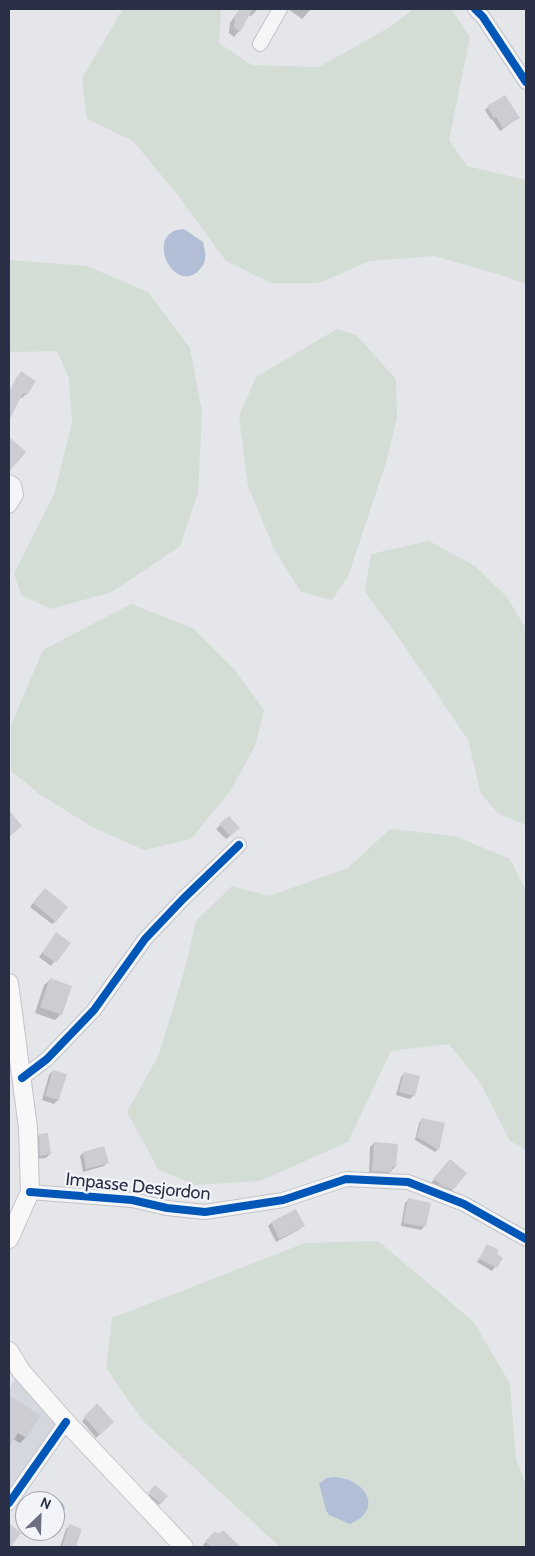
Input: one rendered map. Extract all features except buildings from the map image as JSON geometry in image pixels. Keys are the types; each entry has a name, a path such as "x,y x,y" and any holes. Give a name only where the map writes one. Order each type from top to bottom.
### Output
{"main road":[{"path":"9,983 28,1128 30,1192 9,1239"},
{"path":"9,1351 21,1371 66,1422 184,1547"}],"street":[{"path":"260,44 280,9"},
{"path":"475,9 483,17 526,82"},
{"path":"9,482 14,485 16,495 9,506"},
{"path":"22,1078 47,1059 94,1010 145,939 239,845"},
{"name":"Impasse Desjordon","path":"30,1192 132,1200 167,1208 205,1212 283,1200 346,1179 408,1182 464,1204 526,1239"},
{"path":"9,1502 66,1422"}],"shaded area":[{"path":"121,9 221,9 219,43 252,65 319,67 390,27 414,9 451,9 470,37 449,140 467,166 526,180 526,284 434,256 370,261 319,283 271,283 226,261 180,198 133,141 87,119 82,78"},
{"path":"9,260 87,266 148,292 190,348 202,412 198,493 180,546 112,592 51,609 21,595 14,573 54,494 72,422 69,379 57,351 9,352"},
{"path":"337,329 356,335 396,379 397,417 386,463 348,577 332,600 301,592 274,549 248,486 239,416 256,377"},
{"path":"429,541 475,566 506,596 526,628 526,825 499,814 481,794 468,740 401,641 365,592 371,554"},
{"path":"131,604 193,628 235,670 264,710 255,746 231,790 191,839 144,850 92,827 38,793 11,771 11,725 43,650"},
{"path":"390,829 455,836 510,859 526,891 526,1150 510,1141 481,1084 449,1044 391,1051 348,1142 260,1181 195,1185 158,1169 127,1112 159,1054 186,965 196,921 232,886 269,896 348,868"},
{"path":"378,1241 474,1322 510,1384 516,1459 526,1485 526,1547 280,1547 143,1421 106,1368 112,1318 305,1243","holes":["326,1478 343,1478 356,1483 326,1510 319,1484"]},
{"path":"17,1375 59,1422 9,1492 9,1389"}],"water":[{"path":"184,229 203,242 205,255 203,266 196,273 186,276 178,274 170,267 164,248 166,239 172,232"},
{"path":"335,1477 355,1483 367,1496 369,1503 367,1511 361,1518 350,1524 329,1515 326,1510 319,1484 326,1478"}],"cycle path":[{"path":"475,9 483,17 526,82"},
{"path":"22,1078 47,1059 94,1010 145,939 239,845"},
{"path":"30,1192 132,1200 167,1208 205,1212 283,1200 346,1179 408,1182 464,1204 526,1239"},
{"path":"9,1503 66,1422"}]}
